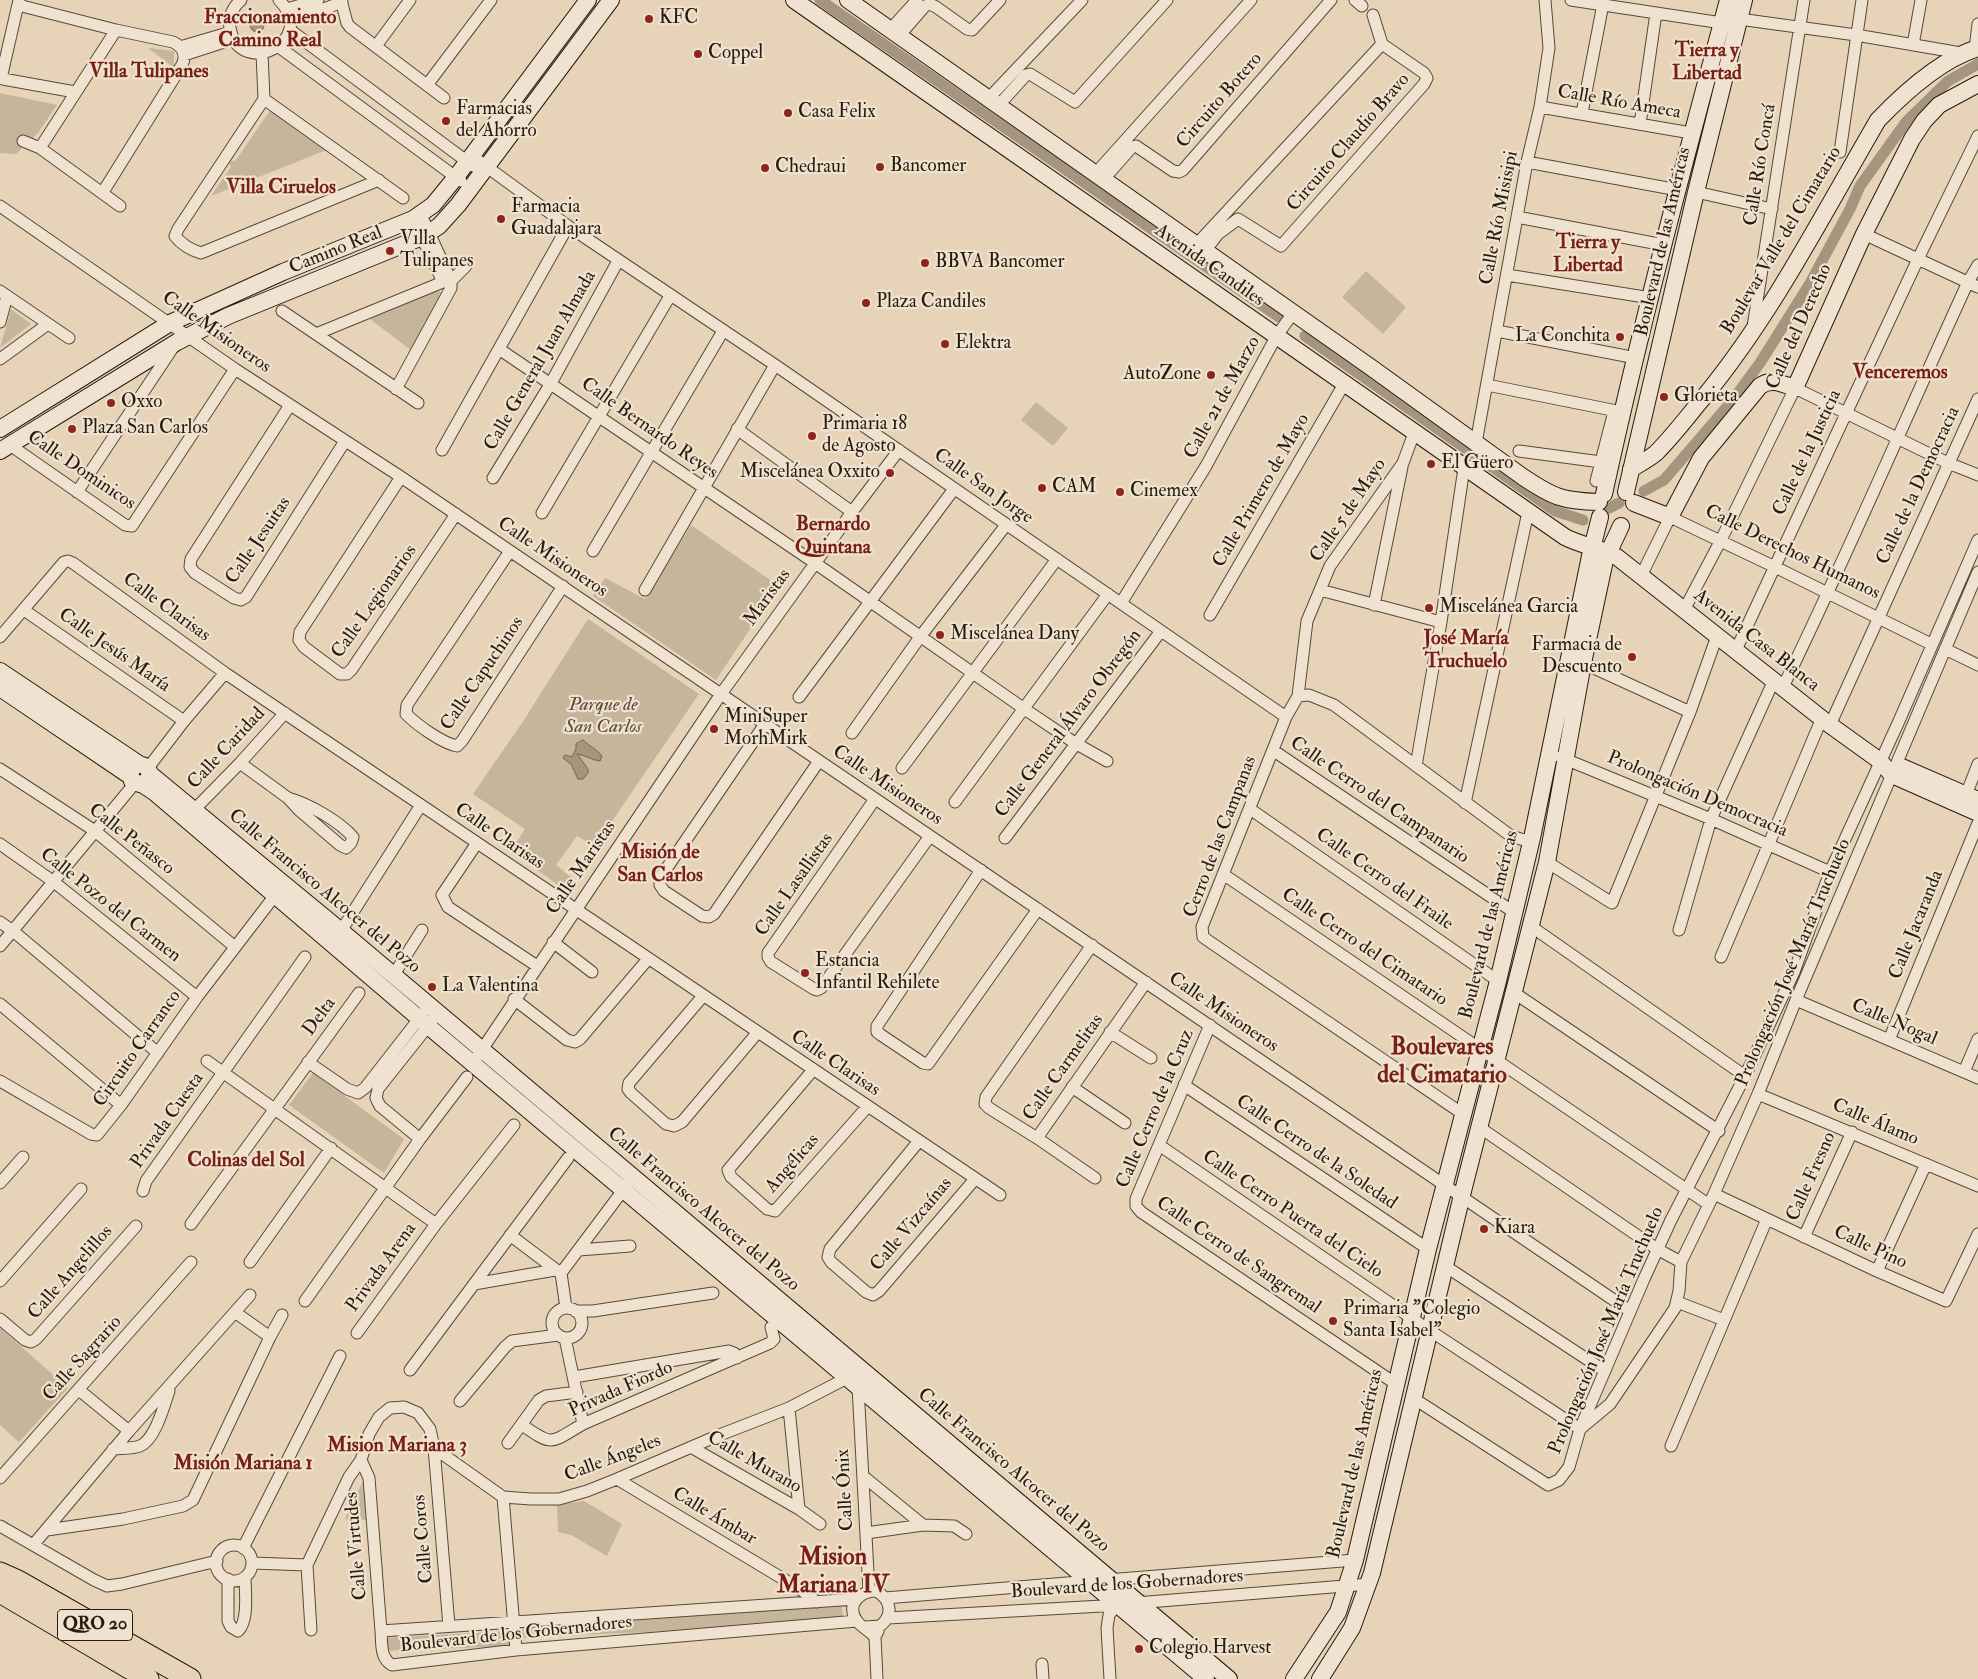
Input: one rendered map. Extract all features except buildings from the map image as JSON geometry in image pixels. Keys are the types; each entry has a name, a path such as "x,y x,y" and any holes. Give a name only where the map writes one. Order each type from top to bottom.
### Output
{"highway":[{"path":"0,1568 9,1577"},
{"name":"QRO 20","path":"9,1577 190,1679"},
{"name":"QRO 20","path":"0,1592 148,1679"}],"main road":[{"name":"Camino Real","path":"0,428 170,323 274,276 417,216 433,205 470,159 588,0"},
{"name":"Camino Real","path":"5,448 183,339 228,316 425,235 445,220 471,188 611,0"},
{"name":"Avenida Candiles","path":"794,0 1279,334 1344,384 1565,538 1600,550"},
{"name":"Avenida Candiles","path":"848,0 1201,248 1291,316 1549,494 1569,500 1600,498"},
{"name":"Boulevard de las Américas","path":"1294,1679 1331,1625 1348,1585 1355,1560 1411,1318 1498,981 1532,838 1558,757 1583,662 1600,550 1600,498 1618,412 1636,358 1691,133 1728,0"},
{"name":"Boulevard de las Américas","path":"1630,498 1630,470 1744,0"},
{"name":"Boulevar Valle del Cimatario","path":"1630,470 1655,454 1724,374 1783,283 1878,120 1919,83 1971,50"},
{"name":"Calle del Derecho","path":"1795,388 1864,234 1912,139 1924,121 1939,105 1978,84"},
{"path":"1670,517 1700,458 1760,386 1767,381 1795,388"},
{"path":"1614,490 1630,498 1632,518 1622,526 1609,525 1600,498 1614,490"},
{"name":"Calle Derechos Humanos","path":"1630,498 1670,517"},
{"name":"Boulevard de las Américas","path":"1320,1679 1352,1628 1369,1584 1383,1532 1429,1330 1547,862 1558,757 1600,550 1622,526"},
{"name":"Avenida Casa Blanca","path":"1600,550 1641,576 1826,721 1889,767"},
{"name":"Calle Francisco Alcocer del Pozo","path":"0,671 140,775 154,792 276,894 429,1016"},
{"name":"Calle Francisco Alcocer del Pozo","path":"0,688 195,809 394,976 474,1063 629,1184 1111,1579 1229,1679"},
{"path":"1889,767 1972,797"},
{"path":"1889,767 1978,813"},
{"name":"Calle Francisco Alcocer del Pozo","path":"629,1184 853,1382 1206,1679"}],"street":[{"path":"286,14 318,0"},
{"path":"376,46 410,0"},
{"path":"427,85 491,0"},
{"path":"895,33 917,0"},
{"path":"895,33 925,6 930,4 967,29 972,30 1000,0"},
{"path":"993,102 1082,0"},
{"path":"993,102 1026,75 1030,74 1075,102 1167,0"},
{"path":"1099,177 1251,0"},
{"name":"Circuito Botero","path":"1099,177 1132,147 1136,146 1173,171 1179,172 1183,170 1331,0"},
{"name":"Calle Río Misisipi","path":"1476,443 1527,162 1540,107 1549,48 1545,0"},
{"path":"1571,0 1722,23"},
{"name":"Calle Río Concá","path":"1751,335 1804,0"},
{"path":"1840,152 1862,0"},
{"path":"1913,45 1920,0"},
{"path":"238,1 230,16 232,35 246,50 262,53 271,51 279,46 286,39 286,14"},
{"path":"286,14 316,12 342,1 347,24 444,98"},
{"path":"75,92 3,79 2,74 19,2 116,30 173,42 182,51 182,65 103,192"},
{"path":"1582,114 1603,4"},
{"path":"1640,124 1656,13"},
{"name":"Calle San Jorge","path":"286,14 484,170 775,365 1286,717"},
{"path":"1201,248 1382,44 1373,16"},
{"path":"1739,19 1913,45 1971,50 1978,24"},
{"path":"40,148 116,30"},
{"path":"182,51 232,35"},
{"name":"Circuito Claudio Bravo","path":"1201,248 1238,219 1281,246 1424,84 1427,78 1424,73 1382,44"},
{"path":"279,46 471,188"},
{"path":"262,53 264,99 175,236 186,247 201,253 380,180"},
{"path":"264,99 403,198"},
{"name":"Calle Río Ameca","path":"1540,107 1691,133"},
{"name":"Calle de la Justicia","path":"1736,650 1918,259 1978,136"},
{"path":"23,141 40,148 120,206"},
{"path":"1527,162 1678,190"},
{"path":"1696,192 1772,209"},
{"name":"Calle Misioneros","path":"0,206 170,323 183,339 235,369 510,550 1446,1184 1630,1311"},
{"path":"396,389 449,294 447,282 417,216"},
{"path":"1517,217 1664,245"},
{"path":"442,450 568,226"},
{"path":"1864,234 1973,284"},
{"name":"Calle General Juan Almada","path":"493,478 551,383 618,261"},
{"path":"1679,930 1711,819 1778,684 1828,593 1897,438 1973,284 1978,265"},
{"path":"316,334 447,282 466,266"},
{"path":"1507,275 1651,298"},
{"path":"0,322 3,294 69,338"},
{"path":"542,513 670,296"},
{"path":"282,312 418,403"},
{"name":"Calle 21 de Marzo","path":"1121,603 1206,466 1279,334 1291,316"},
{"path":"0,359 48,324"},
{"path":"593,552 723,331"},
{"path":"1497,331 1636,358"},
{"path":"78,492 183,339"},
{"name":"Calle Bernardo Reyes","path":"499,348 702,488 815,563 1023,708 1075,743 1107,761"},
{"path":"645,590 702,488 775,365"},
{"name":"Calle Dominicos","path":"5,448 78,492 125,525 132,526 235,369"},
{"name":"Calle Primero de Mayo","path":"1210,616 1344,384"},
{"path":"1487,385 1618,412"},
{"path":"1795,388 1948,463 1978,475"},
{"name":"Calle del Derecho","path":"1684,610 1721,540 1795,388"},
{"name":"Calle de la Democracia","path":"1721,956 1769,844 1826,721 1879,617 1978,399"},
{"name":"Calle Jesuitas","path":"290,405 191,559 190,566 195,573 234,598 241,600 246,597 345,441"},
{"name":"Boulevard de las Américas","path":"1600,498 1601,462 1618,412"},
{"path":"737,429 852,512"},
{"name":"Calle 5 de Mayo","path":"1274,751 1286,717 1298,696 1307,620 1330,566 1403,463 1414,433"},
{"name":"Maristas","path":"721,694 898,450"},
{"path":"1519,452 1601,462"},
{"path":"1374,605 1403,463"},
{"path":"1416,766 1441,622 1464,468"},
{"name":"Calle Legionarios","path":"401,477 300,632 299,640 304,647 340,674 347,674 352,670 456,514"},
{"path":"799,697 954,489"},
{"path":"1465,803 1528,512"},
{"path":"1641,576 1670,517"},
{"name":"Calle Derechos Humanos","path":"1670,517 1721,540 1931,644"},
{"path":"852,733 920,637 1006,525"},
{"name":"Prolongación José María Truchuelo","path":"1413,1398 1548,1485 1558,1480 1569,1467 1580,1429 1657,1249 1719,1131 1794,972 1830,872 1889,767 1899,721 1978,540"},
{"name":"Calle Capuchinos","path":"510,550 407,705 406,714 434,735 449,745 457,746 462,741 563,586"},
{"path":"902,768 1057,559"},
{"name":"Calle Clarisas","path":"0,637 64,562 68,561 225,673 1000,1196"},
{"name":"Prolongación José María Truchuelo","path":"1580,1429 1610,1404 1675,1308 1680,1262 1711,1199 1758,1094 1889,767 1978,572"},
{"path":"1320,590 1441,622"},
{"path":"955,802 1108,594"},
{"name":"Calle Jesús María","path":"24,610 184,721"},
{"name":"Calle General Álvaro Obregón","path":"1005,838 1161,631"},
{"path":"1547,862 1612,902 1690,712 1717,636"},
{"path":"1944,649 1978,665"},
{"path":"1583,662 1690,712"},
{"path":"0,946 225,673"},
{"name":"Calle Maristas","path":"305,1301 474,1063 514,999 721,694"},
{"path":"1298,696 1309,695 1334,705 1511,836 1524,840 1532,838"},
{"name":"Calle Caridad","path":"195,809 285,713"},
{"path":"765,724 660,878 660,884 664,891 702,916 709,917 714,914 820,761"},
{"name":"Cerro de las Campanas","path":"1274,751 1202,927 1203,937 1463,1114"},
{"name":"Calle Cerro del Campanario","path":"1274,751 1515,913"},
{"name":"Prolongación Democracia","path":"1558,757 1655,795 1830,872"},
{"path":"240,763 288,798 299,810 340,845 346,848 351,843 353,838 347,831 301,802 288,798"},
{"path":"1972,797 1978,764"},
{"name":"Calle Peñasco","path":"0,769 95,831 235,947"},
{"name":"Calle Lasallistas","path":"876,799 768,953 768,957 772,962 814,989 818,990 821,988 930,836"},
{"path":"341,931 421,805"},
{"name":"Calle Cerro del Fraile","path":"1250,809 1498,981"},
{"name":"Calle Jacaranda","path":"1889,1040 1978,823"},
{"path":"477,843 442,895 444,901 448,907 537,966"},
{"name":"Calle Pozo del Carmen","path":"0,844 54,882 197,998"},
{"path":"980,870 877,1026 878,1032 881,1035 923,1063 928,1064 1038,909"},
{"name":"Calle Cerro del Cimatario","path":"1223,874 1688,1190 1711,1199"},
{"name":"Circuito Carranco","path":"0,1081 97,1136 197,998 276,894"},
{"path":"0,922 158,1053"},
{"path":"1532,927 1746,1076"},
{"path":"394,976 422,930"},
{"path":"553,942 592,972"},
{"name":"Calle Carmelitas","path":"1092,945 986,1097 985,1104 989,1108 1037,1138 1146,982"},
{"name":"Privada Cuesta","path":"143,1191 146,1182 305,957"},
{"path":"514,999 567,1040 575,1042 580,1039 648,959"},
{"path":"1513,992 1719,1131"},
{"name":"Delta","path":"191,1224 359,993"},
{"path":"703,996 629,1083 628,1089 632,1094 666,1124 674,1126 682,1122 758,1032"},
{"name":"Calle Nogal","path":"1796,1000 1978,1078"},
{"path":"0,1004 121,1105"},
{"path":"308,1062 347,1089 358,1093 365,1088 429,1016"},
{"path":"420,1138 380,1106 376,1098 378,1090 429,1016"},
{"name":"Calle Cerro de la Cruz","path":"1136,1206 1136,1199 1210,1025"},
{"path":"1110,1032 1151,1058"},
{"path":"1964,1072 1978,1039"},
{"name":"Privada Arena","path":"207,1061 436,1224"},
{"name":"Angélicas","path":"813,1070 728,1170 731,1177 767,1209 776,1211 868,1106"},
{"name":"Calle Cerro de la Soledad","path":"1184,1085 1428,1250"},
{"path":"1072,1087 1126,1123"},
{"name":"Calle Álamo","path":"1758,1094 1978,1186"},
{"name":"Privada Arena","path":"357,1333 436,1224 514,1125"},
{"path":"1479,1127 1657,1249 1680,1262"},
{"name":"Calle Fresno","path":"1804,1237 1852,1132"},
{"path":"1037,1138 1095,1178"},
{"name":"Calle Vizcaínas","path":"919,1141 830,1249 828,1257 831,1262 866,1292 873,1295 879,1292 975,1179"},
{"name":"Calle Cerro Puerta del Cielo","path":"1159,1145 1411,1318 1580,1429"},
{"path":"250,1262 331,1148"},
{"path":"0,1183 23,1157"},
{"path":"410,1370 568,1158"},
{"path":"1877,1271 1926,1164"},
{"path":"474,1284 558,1272 578,1250 629,1184"},
{"path":"0,1281 81,1189"},
{"name":"Calle Pino","path":"1711,1199 1766,1220 1946,1301 1978,1234"},
{"name":"Calle Cerro de Sangremal","path":"1136,1206 1141,1212 1396,1384"},
{"path":"1672,1446 1766,1220"},
{"name":"Calle Angelillos","path":"0,1318 31,1342 136,1226"},
{"path":"460,1401 512,1341 575,1336 581,1328 581,1318 571,1310 558,1272 510,1235"},
{"path":"578,1250 630,1246"},
{"name":"Calle Sagrario","path":"0,1478 191,1262"},
{"path":"1446,1266 1605,1371"},
{"path":"583,1424 574,1377 562,1336 553,1327 554,1317 561,1310 593,1311 714,1293"},
{"path":"34,1544 128,1431 236,1313 250,1295"},
{"path":"1677,1302 1724,1320"},
{"path":"236,1313 270,1336"},
{"path":"47,1530 132,1517 183,1506 193,1500 270,1336 282,1315"},
{"name":"Privada Fiordo","path":"522,1425 545,1440 555,1440 583,1424 772,1341 774,1333 771,1327"},
{"name":"Privada Fiordo","path":"574,1377 729,1351 737,1358"},
{"path":"244,1548 340,1356"},
{"name":"Calle Ángeles","path":"434,1448 503,1496 531,1500 559,1498 587,1491 853,1382"},
{"name":"Calle Ónix","path":"853,1382 863,1476 869,1591"},
{"path":"113,1449 139,1447 146,1443 159,1419 171,1385"},
{"path":"79,1390 128,1431"},
{"name":"Privada Fiordo","path":"508,1443 539,1400 546,1396 577,1392"},
{"path":"311,1630 307,1566 350,1477 361,1460 369,1434 379,1417 390,1408 404,1407 418,1413 430,1428 434,1448"},
{"name":"Calle Murano","path":"789,1408 799,1509"},
{"name":"Calle Murano","path":"691,1447 799,1509 820,1524"},
{"name":"Calle Coros","path":"434,1448 449,1626"},
{"name":"Calle Virtudes","path":"361,1460 369,1478 381,1631"},
{"path":"863,1476 923,1525"},
{"name":"Calle Ámbar","path":"617,1479 800,1589 816,1602"},
{"path":"503,1496 516,1650"},
{"path":"866,1533 923,1525 954,1526 966,1534"},
{"path":"0,1526 107,1586 217,1561"},
{"path":"228,1579 228,1621 230,1627 238,1631 243,1626 244,1619 245,1577 252,1563 248,1552 244,1548 238,1545 226,1547 222,1550 217,1561 219,1572 228,1579 234,1580 245,1577"},
{"name":"Boulevard de los Gobernadores","path":"885,1598 1355,1560"},
{"path":"252,1563 307,1566"},
{"name":"Boulevard de los Gobernadores","path":"881,1627 1369,1584"},
{"path":"876,1679 881,1627 890,1608 885,1598 876,1591 869,1591 860,1595 856,1599 853,1610 861,1624 874,1628 881,1627"},
{"name":"Boulevard de los Gobernadores","path":"856,1599 381,1631 383,1656 392,1665 516,1650 861,1624"},
{"path":"1110,1679 1107,1628 1110,1615 1116,1605"},
{"path":"1042,1664 1043,1679"}],"green space":[{"path":"148,48 174,51 174,68"},
{"path":"0,93 57,105 38,133 16,154 0,153"},
{"path":"271,109 329,149 211,196 231,167 229,162 236,160"},
{"path":"1366,271 1406,307 1383,334 1342,297"},
{"path":"438,290 445,296 412,351 370,319"},
{"path":"11,309 31,324 0,348"},
{"path":"1036,402 1068,428 1053,446 1021,420"},
{"path":"691,525 779,586 716,680 593,596 605,578 645,599"},
{"name":"Parque de San Carlos","path":"588,619 699,694 595,846 577,836 556,865 577,882 569,893 511,851 525,829 473,794 522,723"},
{"path":"313,1073 404,1139 384,1173 289,1105"},
{"path":"0,1328 68,1388 19,1442 0,1425"},
{"path":"364,1479 367,1520 345,1519"},
{"path":"584,1501 622,1524 607,1556 571,1535 558,1532 557,1505"},
{"path":"842,1606 843,1623 516,1638 515,1622"},
{"path":"512,1631 514,1646 381,1651 381,1638"}],"shaded area":[{"path":"254,18 260,18 264,25 260,32 254,32 250,28 250,22"},
{"path":"583,740 602,756 600,761 577,754 588,769 588,773 583,779 578,779 571,764 563,758 565,755 572,757 576,744"}],"waterway":[{"path":"820,0 1279,317"},
{"path":"1644,491 1664,480 1732,401 1760,363 1809,285 1850,209 1860,186 1906,122 1948,81 1978,64"},
{"path":"1305,336 1555,511 1583,520"},
{"path":"1607,509 1619,503"}],"place":[{"name":"KFC","path":"649,19"},
{"name":"Coppel","path":"698,54"},
{"name":"Casa Felix","path":"788,113"},
{"name":"Farmacias del Ahorro","path":"446,121"},
{"name":"Bancomer","path":"880,167"},
{"name":"Chedraui","path":"765,168"},
{"name":"Farmacia Guadalajara","path":"501,219"},
{"name":"Villa Tulipanes","path":"390,251"},
{"name":"BBVA Bancomer","path":"925,263"},
{"name":"Plaza Candiles","path":"866,303"},
{"name":"La Conchita","path":"1620,337"},
{"name":"Elektra","path":"945,344"},
{"name":"AutoZone","path":"1211,375"},
{"name":"Glorieta","path":"1664,397"},
{"name":"Oxxo","path":"111,403"},
{"name":"Plaza San Carlos","path":"72,429"},
{"name":"Primaria 18 de Agosto","path":"812,436"},
{"name":"El Güero","path":"1431,464"},
{"name":"Miscelánea Oxxito","path":"890,473"},
{"name":"CAM","path":"1042,488"},
{"name":"Cinemex","path":"1120,492"},
{"name":"Miscelánea Garcia","path":"1429,608"},
{"name":"Miscelánea Dany","path":"940,635"},
{"name":"Farmacia de Descuento","path":"1632,657"},
{"name":"MiniSuper MorhMirk","path":"714,729"},
{"name":"Estancia Infantil Rehilete","path":"805,973"},
{"name":"La Valentina","path":"432,987"},
{"name":"Kiara","path":"1484,1229"},
{"name":"Primaria \"Colegio Santa Isabel\"","path":"1333,1321"},
{"name":"Colegio Harvest","path":"1139,1649"}],"district":[{"name":"Fraccionamiento Camino Real","path":"270,30"},
{"name":"Tierra y Libertad","path":"1707,64"},
{"name":"Villa Tulipanes","path":"149,73"},
{"name":"Villa Ciruelos","path":"281,189"},
{"name":"Tierra y Libertad","path":"1588,256"},
{"name":"Venceremos","path":"1900,374"},
{"name":"Bernardo Quintana","path":"833,538"},
{"name":"José María Truchuelo","path":"1466,652"},
{"name":"Misión de San Carlos","path":"660,866"},
{"name":"Boulevares del Cimatario","path":"1442,1063"},
{"name":"Colinas del Sol","path":"246,1162"},
{"name":"Mision Mariana 3","path":"397,1447"},
{"name":"Misión Mariana 1","path":"243,1465"},
{"name":"Mision Mariana IV","path":"833,1573"}]}
